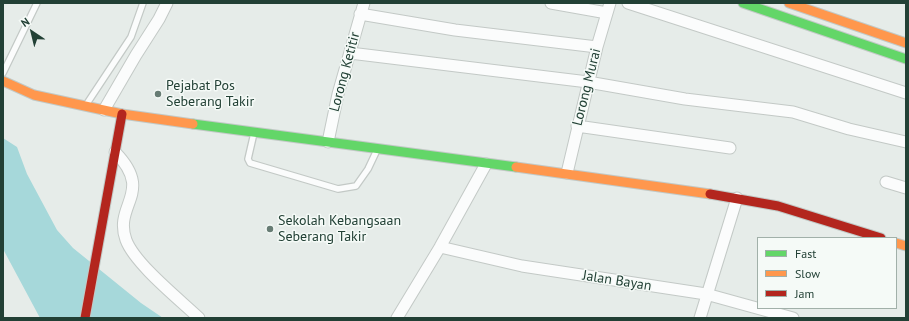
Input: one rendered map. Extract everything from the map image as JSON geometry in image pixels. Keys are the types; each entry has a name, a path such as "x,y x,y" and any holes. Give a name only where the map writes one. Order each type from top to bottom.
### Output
{"street":[{"path":"104,110 159,19 167,3"},
{"name":"Lorong Ketitir","path":"328,142 338,94 364,3"},
{"path":"552,3 609,8"},
{"path":"628,3 906,93"},
{"path":"743,3 906,59"},
{"path":"789,3 906,43"},
{"name":"Lorong Murai","path":"567,173 588,82 609,8"},
{"path":"360,14 455,30 597,47"},
{"path":"350,53 588,82 685,99 793,112 849,129 906,142"},
{"path":"3,81 34,95 122,114 377,150 567,173 737,198 778,206 878,237"},
{"path":"85,318 122,114"},
{"path":"577,126 730,148"},
{"path":"115,152 127,164 132,175 133,186 124,223 125,238 132,253 199,318"},
{"path":"397,318 440,247 486,164"},
{"path":"886,182 906,188"},
{"path":"700,318 706,294 737,198"},
{"name":"Jalan Bayan","path":"440,247 522,266 706,294 757,308"},
{"name":"Jalan Bayan","path":"760,309 793,318"}],"lane":[{"path":"3,73 37,3"},
{"path":"85,107 132,37 143,3"},
{"path":"255,132 248,159 250,163 338,189 356,186 368,170 377,150"}],"water":[{"path":"3,138 17,147 27,174 57,230 73,248 141,303 163,318 40,318 3,249"}],"traffic: fast":[{"path":"743,3 906,59"},
{"path":"193,124 516,167"}],"traffic: slow":[{"path":"789,3 906,43"},
{"path":"3,81 34,95 122,114 193,124"},
{"path":"516,167 710,194"},
{"path":"897,243 906,246"}],"traffic: jam":[{"path":"85,318 122,114"},
{"path":"710,194 778,206 878,237"}],"place":[{"name":"Pejabat Pos Seberang Takir","path":"158,94"},
{"name":"Sekolah Kebangsaan Seberang Takir","path":"270,229"}]}
